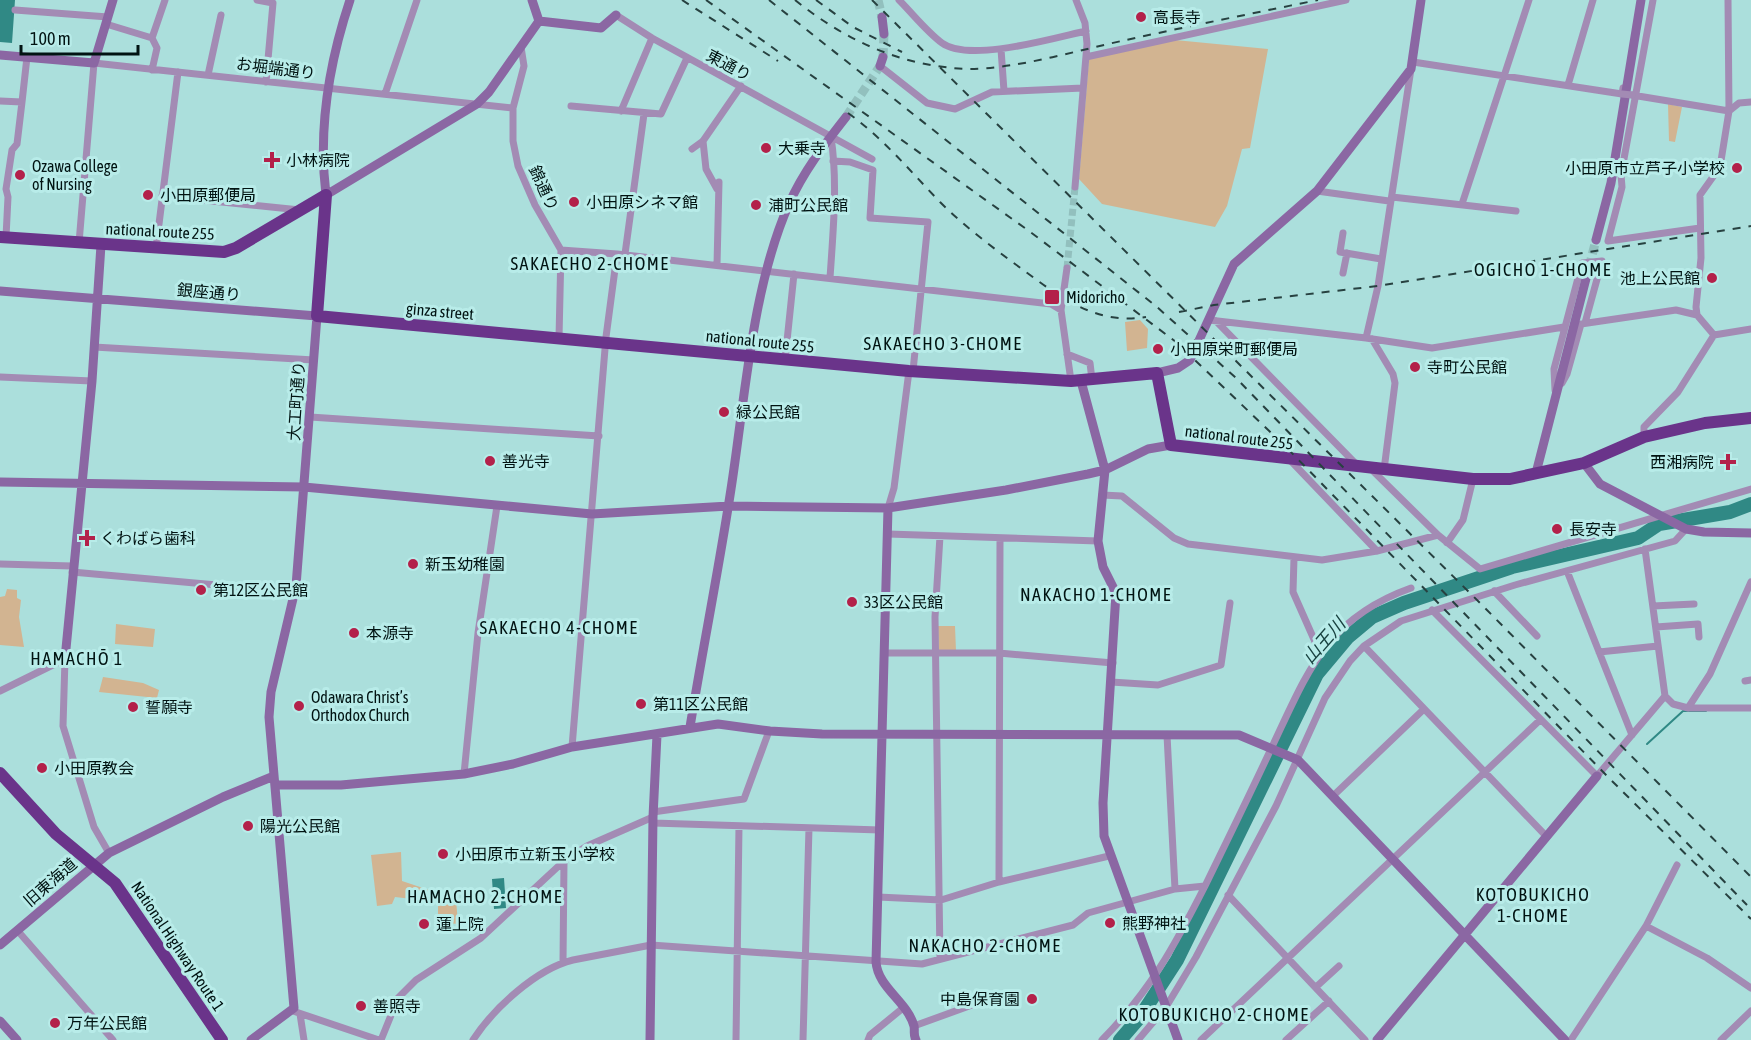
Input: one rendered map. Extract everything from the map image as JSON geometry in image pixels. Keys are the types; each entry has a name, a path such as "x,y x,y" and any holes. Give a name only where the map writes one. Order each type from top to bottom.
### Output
{"highway":[{"name":"national route 255","path":"3,237 156,249 230,250 326,195"},
{"path":"317,316 326,195"},
{"name":"ginza street","path":"317,316 559,338"},
{"name":"national route 255","path":"559,338 911,371 1082,381 1157,373 1171,445 1365,469 1473,479 1510,479 1584,463 1644,437 1705,423 1751,418"},
{"name":"National Highway Route 1","path":"0,773 56,834 92,866 116,883 222,1040"}],"street":[{"path":"79,243 94,63 113,0"},
{"path":"152,38 165,0"},
{"path":"257,0 273,2 266,82"},
{"path":"350,0 327,89 323,173 326,195 477,104 539,21"},
{"path":"385,94 417,0"},
{"path":"532,0 539,21"},
{"path":"899,0 943,44 960,50 1001,50 1086,31"},
{"path":"1075,187 1086,57 1086,31 1076,0"},
{"path":"1086,57 1346,0"},
{"path":"1384,470 1395,383 1393,374 1369,338 1421,0"},
{"path":"1462,204 1529,0"},
{"path":"1568,85 1593,0"},
{"path":"1622,93 1640,0"},
{"path":"1596,240 1611,183 1640,0"},
{"path":"1653,0 1634,95 1621,175 1622,187 1608,241 1700,228"},
{"path":"1698,315 1701,258 1700,195 1720,167 1729,111 1728,0"},
{"path":"15,10 107,20 152,38 157,48 152,70"},
{"path":"208,75 221,15"},
{"path":"539,21 602,28 616,15"},
{"name":"東通り","path":"616,15 687,58 872,159"},
{"path":"882,17 884,34"},
{"path":"621,111 652,38"},
{"name":"錦通り","path":"521,47 524,66 511,125 518,166 540,215 561,250"},
{"path":"1001,50 1004,91"},
{"name":"お堀端通り","path":"0,55 513,108"},
{"path":"3,237 8,197 3,189 12,150 17,144 27,57"},
{"path":"571,106 661,114 687,58"},
{"path":"881,62 927,103 955,109 992,92 1083,88"},
{"path":"1412,66 1505,76 1729,111 1739,103 1751,102"},
{"path":"1157,373 1178,368 1190,360 1213,320 1218,296 1234,264 1317,191 1412,66"},
{"path":"156,249 178,72"},
{"path":"692,149 703,141 741,86"},
{"path":"0,101 22,102"},
{"path":"626,254 644,114"},
{"path":"690,726 729,506 765,271 789,203 807,170 846,117"},
{"path":"830,278 833,161 831,137"},
{"path":"703,141 706,170 718,193"},
{"path":"833,161 850,162 873,170 870,218 928,222 911,371 894,488 888,508 876,962 877,974 914,1026 916,1040"},
{"path":"717,266 719,182"},
{"path":"1317,191 1516,211"},
{"path":"162,196 301,210"},
{"path":"1343,233 1340,252 1381,259"},
{"path":"101,245 92,381 72,569 65,659 63,726 94,827 109,853"},
{"path":"559,338 561,250 626,254 922,288 1051,304 1061,310"},
{"path":"1343,273 1347,253"},
{"path":"572,747 606,342 617,254"},
{"path":"1555,396 1554,369 1582,263 1602,261 1586,324"},
{"path":"1536,473 1588,267"},
{"path":"1067,268 1061,310 1067,354 1082,381 1105,470 1098,541 1103,567 1116,593 1103,822 1109,856 1178,1040"},
{"path":"785,360 794,274"},
{"name":"銀座通り","path":"0,291 317,316"},
{"path":"1555,396 1567,374 1581,324 1676,310 1698,315 1714,335"},
{"name":"大工町通り","path":"297,1012 274,780 270,705 295,592 317,316"},
{"path":"1213,320 1369,338 1432,348 1564,327"},
{"path":"1213,320 1365,469 1447,543 1480,569 1751,489"},
{"path":"1644,437 1644,427 1678,392 1714,335 1751,329"},
{"path":"94,347 314,360"},
{"path":"1067,354 1090,363 1082,381"},
{"path":"0,376 92,381"},
{"path":"310,417 599,436"},
{"path":"0,482 304,487 592,514 729,506 888,508 1006,490 1105,470 1148,449 1171,445"},
{"path":"1290,460 1377,551"},
{"path":"1584,463 1600,484 1686,529 1751,533"},
{"path":"1447,543 1463,520 1473,479"},
{"path":"1102,495 1122,496 1174,538 1188,544 1294,558 1322,560 1377,551 1438,535"},
{"path":"464,774 478,633 497,506"},
{"path":"1138,1040 1166,1007 1196,957 1298,760 1325,698 1350,661 1364,646 1401,621 1494,591 1675,541 1686,529"},
{"path":"888,534 1098,541"},
{"path":"940,536 935,616 941,900 940,958"},
{"path":"999,882 1000,539"},
{"path":"1645,549 1665,696 1673,704 1688,708 1751,708"},
{"path":"1294,558 1293,592 1320,653"},
{"path":"0,564 72,569 295,592"},
{"path":"1567,571 1632,735"},
{"path":"1688,708 1710,674 1751,582"},
{"path":"1102,1040 1129,1012 1155,979 1205,886 1298,689 1320,653 1353,618 1392,595 1411,588"},
{"path":"1494,591 1537,636"},
{"path":"1110,682 1158,685 1221,664 1230,603"},
{"path":"1653,606 1694,604"},
{"path":"1432,610 1597,776"},
{"path":"1656,627 1698,624 1699,637"},
{"path":"1364,646 1547,837"},
{"path":"1599,652 1658,646"},
{"path":"884,653 999,653 1113,663"},
{"path":"0,691 65,659"},
{"path":"1377,1040 1665,696"},
{"path":"1333,796 1424,709"},
{"path":"1201,1040 1540,720"},
{"path":"274,780 341,785 464,774 522,762 572,747 657,735 690,726 718,724 769,731 882,735 1239,735 1298,760 1394,859 1464,937 1565,1040"},
{"path":"251,1040 297,1012 380,1040 398,998 416,980 481,938 564,861 587,846 653,818 744,799 769,731"},
{"path":"650,1040 653,818 657,735"},
{"path":"1167,735 1175,889"},
{"name":"旧東海道","path":"0,945 109,853 223,797 274,780"},
{"path":"653,818 739,826 880,830"},
{"path":"736,1040 739,826"},
{"path":"803,1040 809,828"},
{"path":"878,897 941,900 999,882 1109,856"},
{"path":"563,962 564,861"},
{"path":"1571,1040 1646,926 1677,865"},
{"path":"473,1040 488,1018 518,991 563,962 651,945 922,964 1073,925 1088,913 1175,889 1205,886"},
{"path":"1228,895 1365,1040"},
{"path":"1646,926 1707,958 1751,988"},
{"path":"17,930 113,1040"},
{"path":"1316,987 1339,966"},
{"path":"914,1026 982,1001"},
{"path":"1286,1040 1329,1001"},
{"path":"868,1040 870,1035 903,1008"},
{"path":"1721,1040 1751,1011"},
{"path":"297,1012 304,1040"},
{"path":"0,1021 18,1040"}],"shaded area":[{"path":"1175,40 1268,49 1250,148 1242,149 1227,206 1215,227 1102,204 1079,179 1089,59"},
{"path":"1668,104 1682,107 1675,142 1669,141"},
{"path":"1140,320 1148,329 1147,348 1127,351 1125,322"},
{"path":"7,589 17,590 17,598 21,600 19,617 24,647 0,645 0,597 5,596"},
{"path":"116,624 155,629 153,647 115,644"},
{"path":"938,626 955,626 956,651 939,651"},
{"path":"103,677 143,683 159,690 157,698 99,692"},
{"path":"401,852 402,881 456,899 458,924 448,923 446,916 438,916 438,902 395,897 392,904 377,906 371,855"}],"water":[{"path":"0,0 15,0 12,43 0,42"},
{"path":"504,878 506,908 494,909 492,879"}],"waterway":[{"name":"山王川","path":"1120,1040 1140,1017 1177,960 1317,674 1348,637 1372,617 1404,603 1512,567 1638,538 1659,524 1730,512 1751,504"},
{"path":"1647,744 1683,711 1706,711"}],"tunnel":[{"path":"878,0 882,17"},
{"path":"883,57 884,34"},
{"path":"846,117 880,66"},
{"path":"1067,268 1075,187"},
{"path":"1589,267 1596,240"}],"railway":[{"path":"682,0 778,61"},
{"path":"706,0 1029,231 1176,342 1285,446 1610,779 1751,919"},
{"path":"769,0 1157,307 1236,378 1747,905"},
{"path":"795,0 834,28 876,49 921,63 969,69 1007,66 1318,0"},
{"path":"816,0 853,27 902,52"},
{"path":"872,0 1482,605 1751,877"},
{"path":"848,113 885,144 960,221 1053,292 1096,313 1112,317 1146,317"},
{"path":"1179,312 1214,305 1378,286 1751,226"}],"place":[{"name":"高長寺","path":"1141,17"},
{"name":"大乗寺","path":"766,148"},
{"name":"小林病院","path":"272,160"},
{"name":"小田原市立芦子小学校","path":"1737,168"},
{"name":"Ozawa College of Nursing","path":"20,175"},
{"name":"小田原郵便局","path":"148,195"},
{"name":"小田原シネマ館","path":"574,202"},
{"name":"浦町公民館","path":"756,205"},
{"name":"池上公民館","path":"1712,278"},
{"name":"Midoricho","path":"1052,297"},
{"name":"小田原栄町郵便局","path":"1158,349"},
{"name":"寺町公民館","path":"1415,367"},
{"name":"緑公民館","path":"724,412"},
{"name":"善光寺","path":"490,461"},
{"name":"西湘病院","path":"1728,462"},
{"name":"長安寺","path":"1557,529"},
{"name":"くわばら歯科","path":"87,538"},
{"name":"新玉幼稚園","path":"413,564"},
{"name":"第12区公民館","path":"201,590"},
{"name":"33区公民館","path":"852,602"},
{"name":"本源寺","path":"354,633"},
{"name":"第11区公民館","path":"641,704"},
{"name":"Odawara Christ’s Orthodox Church","path":"299,706"},
{"name":"誓願寺","path":"133,707"},
{"name":"小田原教会","path":"42,768"},
{"name":"陽光公民館","path":"248,826"},
{"name":"小田原市立新玉小学校","path":"443,854"},
{"name":"熊野神社","path":"1110,923"},
{"name":"蓮上院","path":"424,924"},
{"name":"中島保育園","path":"1032,999"},
{"name":"善照寺","path":"361,1006"},
{"name":"万年公民館","path":"55,1023"}],"district":[{"name":"SAKAECHO 2-CHOME","path":"590,264"},
{"name":"OGICHO 1-CHOME","path":"1543,270"},
{"name":"SAKAECHO 3-CHOME","path":"943,344"},
{"name":"NAKACHO 1-CHOME","path":"1096,595"},
{"name":"SAKAECHO 4-CHOME","path":"559,628"},
{"name":"HAMACHŌ 1","path":"77,659"},
{"name":"HAMACHO 2-CHOME","path":"485,897"},
{"name":"KOTOBUKICHO 1-CHOME","path":"1533,905"},
{"name":"NAKACHO 2-CHOME","path":"985,946"},
{"name":"KOTOBUKICHO 2-CHOME","path":"1214,1015"}]}
